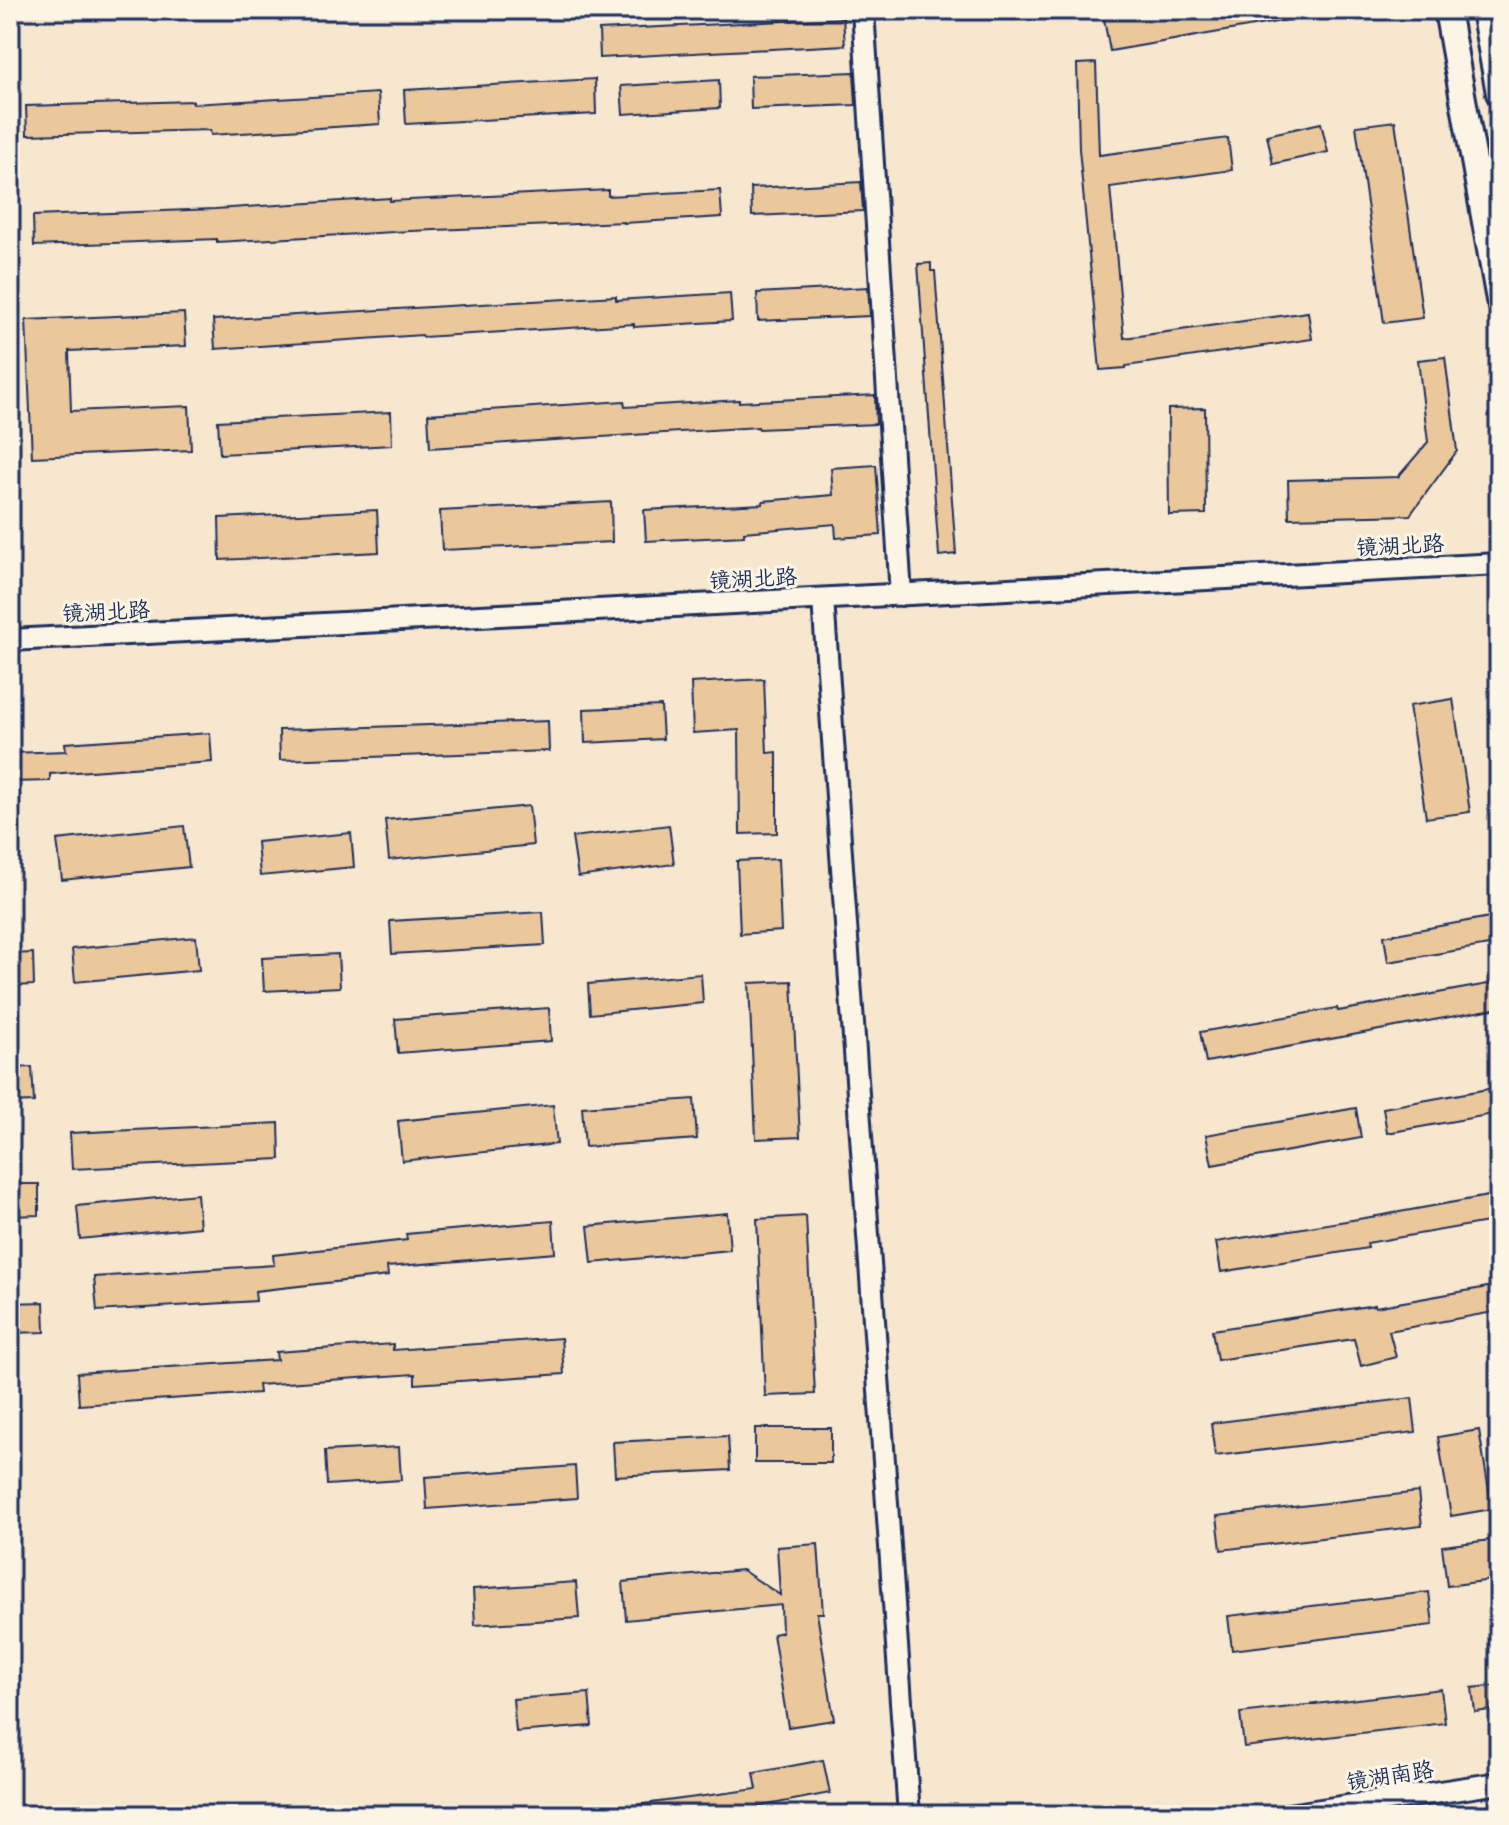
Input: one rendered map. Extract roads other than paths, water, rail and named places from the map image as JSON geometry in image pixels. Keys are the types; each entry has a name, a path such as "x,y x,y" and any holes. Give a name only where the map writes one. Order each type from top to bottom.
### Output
{"main road":[{"path":"1447,10 1499,300"},
{"path":"1484,10 1499,93"}],"street":[{"path":"863,10 901,595"},
{"name":"镜湖北路","path":"10,640 1499,564"},
{"path":"823,599 909,1815"},
{"name":"镜湖南路","path":"1288,1815 1499,1783"}]}
